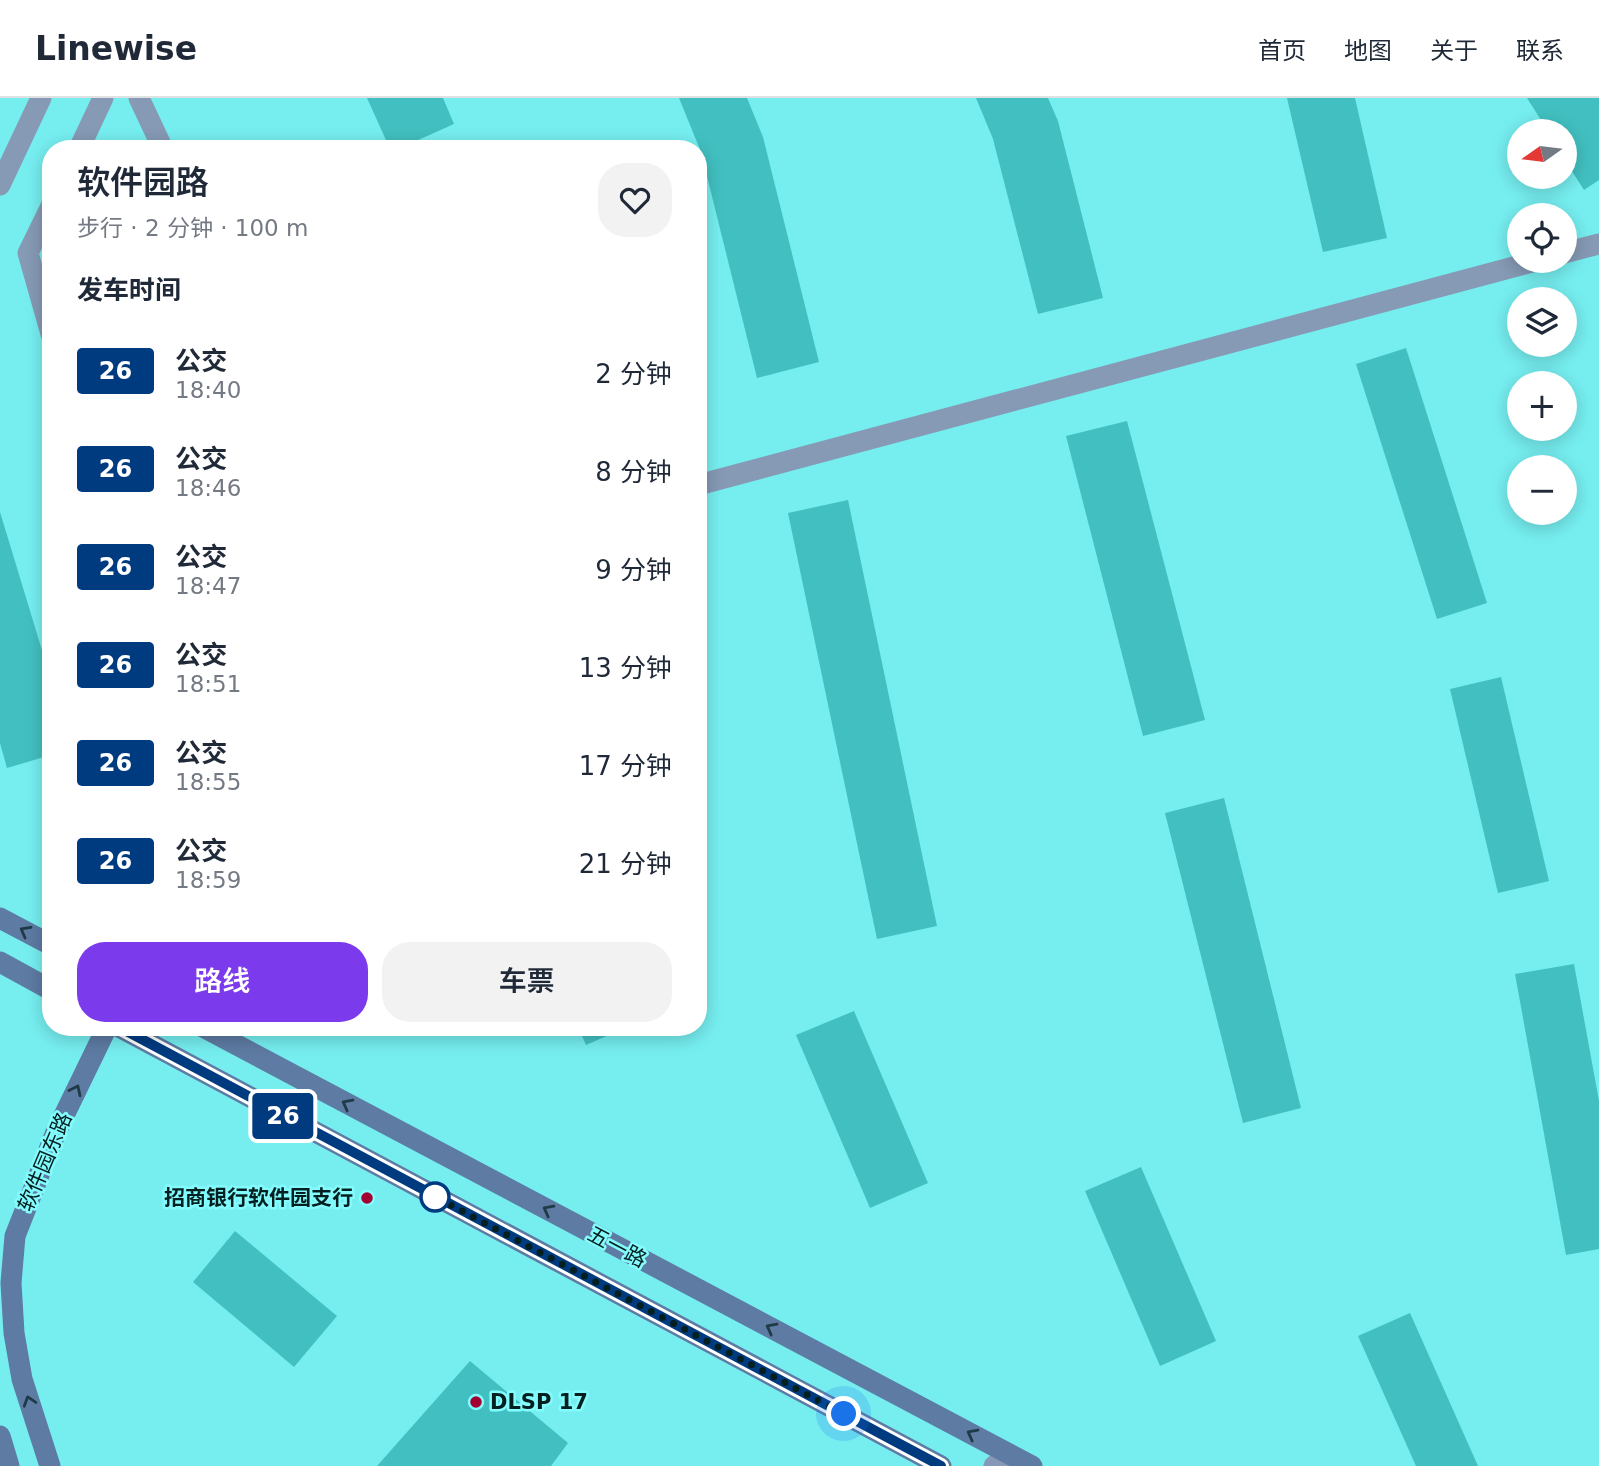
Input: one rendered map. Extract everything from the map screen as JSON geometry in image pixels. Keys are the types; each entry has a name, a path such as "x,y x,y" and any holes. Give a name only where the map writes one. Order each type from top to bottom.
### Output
{"main road":[{"path":"0,918 42,940"},
{"path":"0,962 42,985"},
{"name":"软件园东路","path":"50,1466 22,1379 14,1333 10,1283 15,1236 51,1143 103,1036"},
{"name":"五一路","path":"136,1036 941,1466"},
{"name":"五一路","path":"220,1036 1002,1460 1032,1466"},
{"path":"0,1436 9,1466"}],"street":[{"path":"0,184 41,98"},
{"path":"83,140 103,98"},
{"path":"139,98 159,140"},
{"path":"42,224 28,253 42,302"},
{"path":"1577,250 1599,244"},
{"path":"707,483 1507,269"}],"building":[{"path":"367,98 443,98 454,124 418,140 386,140"},
{"path":"679,98 747,98 763,137 819,362 757,378 707,176 707,140 696,140"},
{"path":"976,98 1048,98 1058,121 1103,298 1038,314 993,139"},
{"path":"1287,98 1355,98 1387,238 1323,252"},
{"path":"1527,98 1599,98 1599,180 1584,190 1577,179 1577,119 1540,119"},
{"path":"1406,348 1487,603 1437,619 1356,364"},
{"path":"1127,421 1205,720 1143,736 1066,436"},
{"path":"848,500 937,926 877,939 788,513"},
{"path":"0,512 42,650 42,758 7,768 0,743"},
{"path":"1501,677 1549,881 1498,893 1450,689"},
{"path":"1224,798 1301,1108 1243,1123 1165,813"},
{"path":"1574,964 1599,1101 1599,1249 1566,1255 1515,974"},
{"path":"854,1011 928,1183 870,1208 796,1035"},
{"path":"582,1036 606,1036 586,1045"},
{"path":"1141,1167 1216,1341 1160,1366 1085,1191"},
{"path":"235,1231 337,1316 294,1367 193,1282"},
{"path":"1410,1313 1478,1466 1416,1466 1358,1336"},
{"name":"DLSP 17","path":"470,1361 568,1443 551,1466 377,1466"}],"bus line":[{"name":"26","path":"134,1036 941,1466"}],"place":[{"name":"招商银行软件园支行","path":"367,1198"},
{"name":"DLSP 17","path":"476,1402"}],"route":[{"path":"435,1197 432,1195 844,1414"}]}
